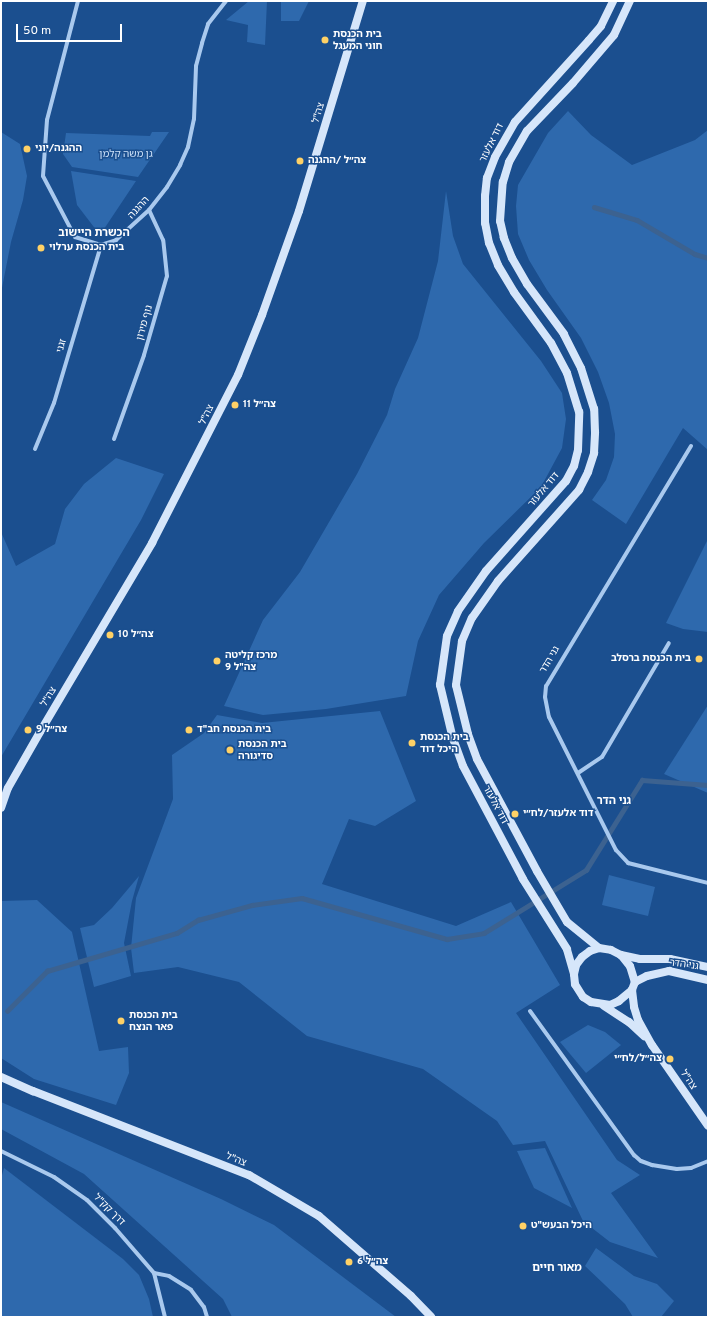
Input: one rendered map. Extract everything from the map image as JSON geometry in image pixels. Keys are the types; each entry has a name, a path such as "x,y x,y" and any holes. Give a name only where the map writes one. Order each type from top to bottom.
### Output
{"street":[{"path":"78,1 47,120 43,176 75,237 101,246"},
{"name":"ההגנה","path":"101,246 116,240 149,210 167,187 188,147 196,106 196,66 208,24 226,1"},
{"name":"צה\"ל","path":"1,808 8,788 152,543 238,375 262,315 298,211 363,1"},
{"name":"דוד אלעזר","path":"574,974 567,949 523,879 463,766 453,739 440,686 447,636 458,611 486,571 566,481 574,466 578,450 578,412 567,374 551,343 514,292 498,265 489,243 485,222 487,178 495,157 515,122 590,40 601,26 613,1"},
{"name":"דוד אלעזר","path":"599,948 567,922 533,864 477,759 466,728 456,685 462,641 472,618 498,580 579,490 588,472 594,453 594,409 581,368 564,334 527,284 512,258 504,238 500,221 503,182 509,162 527,131 573,83 614,35 630,1"},
{"name":"נוף מירון","path":"114,439 144,355 167,276 163,240 149,210"},
{"name":"זגני","path":"35,449 54,403 101,246"},
{"name":"גני הדר","path":"691,446 546,686 545,697 549,717 616,850 628,863 708,883"},
{"path":"578,773 602,757 669,643"},
{"path":"599,948 611,950 621,955 630,966 633,986 619,1001 610,1005 591,1002 583,997 577,989 574,974 576,965 582,957 590,951 599,948"},
{"name":"גני הדר","path":"621,955 640,959 670,959 708,967"},
{"name":"גני הדר","path":"633,986 647,976 669,971 708,980"},
{"name":"צה\"ל","path":"633,986 634,1007 638,1020 652,1044 708,1126"},
{"name":"צה\"ל","path":"602,1004 630,1022 652,1044"},
{"path":"530,1011 634,1155 641,1161 652,1165 677,1169 691,1168 708,1162"},
{"name":"צה\"ל","path":"1,1076 32,1091 249,1175 320,1216 411,1296 431,1317"},
{"name":"דרך קק\"ל","path":"1,1150 54,1177 88,1200 115,1228 154,1273 165,1317"},
{"path":"154,1273 169,1276 191,1290 204,1307 207,1317"}],"green space":[{"path":"249,1 267,1 265,45 247,42 248,25 226,20"},
{"path":"281,1 309,1 299,21 281,21"},
{"path":"568,111 591,135 632,165 695,140 708,130 708,450 683,428 626,524 592,500 606,480 614,457 615,434 609,403 598,372 581,338 547,290 529,260 518,234 516,206 518,185 548,133"},
{"path":"1,132 20,144 27,176 23,200 11,242 1,293"},
{"name":"גן משה קלמן","path":"152,132 169,132 138,177 72,167 63,154 66,133 150,136"},
{"path":"71,171 136,181 100,235 77,205"},
{"path":"446,191 453,236 463,264 541,361 562,393 566,419 562,448 541,487 484,543 439,595 418,641 406,696 326,709 263,715 224,706 263,620 300,572 357,474 387,415 395,389 418,338 438,261"},
{"path":"116,458 164,474 141,520 1,757 1,532 16,566 55,544 65,509 84,484"},
{"path":"708,539 708,632 683,629 666,623"},
{"path":"708,705 708,793 664,774"},
{"path":"380,711 416,801 375,826 349,819 322,884 456,926 511,902 560,985 516,1013 617,1160 640,1175 611,1193 658,1258 610,1242 583,1221 545,1141 513,1145 497,1121 423,1069 307,1036 239,982 178,967 134,973 131,948 136,898 173,799 172,755 204,733 217,715 262,723"},
{"path":"609,875 655,887 648,916 602,905"},
{"path":"139,876 132,901 124,943 131,976 94,987 80,928 94,925 112,908"},
{"path":"37,900 72,932 99,1051 128,1047 129,1073 116,1105 34,1079 1,1058 1,901"},
{"path":"588,1025 605,1032 621,1045 586,1073 560,1042"},
{"path":"1,1102 221,1199 274,1225 396,1317 232,1317 223,1299 84,1174 1,1129"},
{"path":"545,1148 572,1208 534,1188 517,1151"},
{"path":"4,1168 123,1259 139,1275 149,1299 153,1317 1,1317 1,1179"},
{"path":"596,1248 634,1276 657,1284 674,1301 661,1317 633,1317 625,1304 585,1266"}],"waterway":[{"path":"594,207 637,220 695,254 708,258"},
{"path":"7,1011 47,971 177,933 198,920 252,905 302,898 447,939 484,933 586,870 642,780 708,785"}],"place":[{"name":"בית הכנסת חוני המעגל","path":"325,40"},
{"name":"ההגנה/יוני","path":"27,149"},
{"name":"צה״ל /ההגנה","path":"300,161"},
{"name":"בית הכנסת ערלוי","path":"41,248"},
{"name":"צה״ל 11","path":"235,405"},
{"name":"צה״ל 10","path":"110,635"},
{"name":"בית הכנסת ברסלב","path":"699,659"},
{"name":"מרכז קליטה צה\"ל 9","path":"217,661"},
{"name":"צה״ל 9","path":"28,730"},
{"name":"בית הכנסת חב\"ד","path":"189,730"},
{"name":"בית הכנסת היכל דוד","path":"412,743"},
{"name":"בית הכנסת סדיגורה","path":"230,750"},
{"name":"דוד אלעזר/לח״י","path":"515,814"},
{"name":"בית הכנסת פאר הנצח","path":"121,1021"},
{"name":"צה״ל/לח״י","path":"670,1059"},
{"name":"היכל הבעש\"ט","path":"523,1226"},
{"name":"צה״ל 6","path":"349,1262"}],"district":[{"name":"הכשרת היישוב","path":"94,233"},
{"name":"גני הדר","path":"614,801"},
{"name":"מאור חיים","path":"557,1268"}]}
